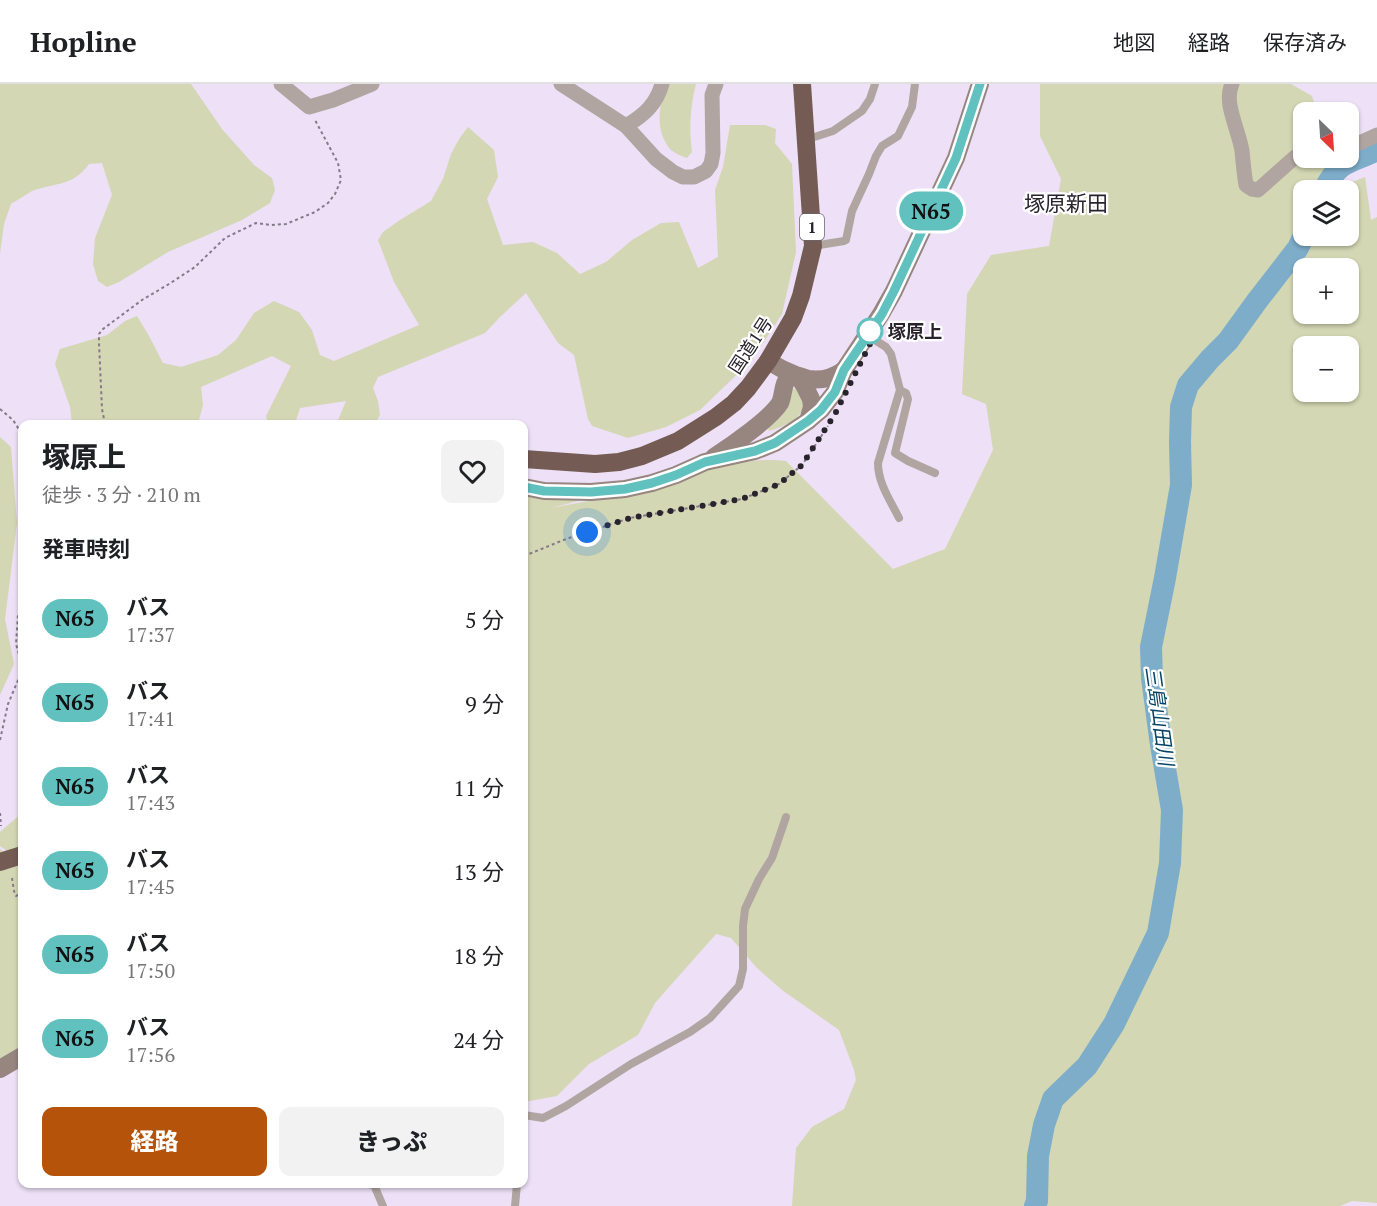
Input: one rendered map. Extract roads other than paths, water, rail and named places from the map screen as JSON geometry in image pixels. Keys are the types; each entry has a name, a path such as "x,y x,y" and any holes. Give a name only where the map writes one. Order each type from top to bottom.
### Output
{"highway":[{"name":"国道1号","path":"528,459 595,464 619,462 642,456 678,441 716,417 748,388 783,372 793,318 801,296 813,246 802,84"},
{"path":"0,862 18,856"}],"street":[{"path":"281,84 309,107 372,84"},
{"path":"561,84 626,126 656,159 683,177 694,177 706,171 711,164 713,153 712,95 716,84"},
{"path":"626,126 650,109 662,84"},
{"path":"705,462 755,451 775,443 821,410 835,392 844,370 882,314 894,291 956,158 980,84"},
{"path":"1232,84 1228,95 1242,150 1246,185 1258,190 1293,159"},
{"path":"1359,143 1377,135"},
{"path":"783,372 809,379 827,378 844,370"},
{"path":"783,372 811,399 812,407 808,421"},
{"path":"528,488 544,491 591,492 625,489 676,475 705,462 727,449 757,425 780,402 783,372"},
{"path":"757,425 758,438 775,443"},
{"path":"0,1069 18,1058"}],"lane":[{"path":"805,140 833,131 862,111 870,99 875,84"},
{"path":"813,246 846,240 852,211 878,150 898,136 910,113 914,101 915,84"},
{"path":"867,335 886,347 891,354 900,390 878,463 881,483 899,518"},
{"path":"900,390 906,393 908,399 895,453 935,473"},
{"path":"528,1116 543,1118 566,1106 631,1064 690,1032 710,1018 739,986 743,969 745,909 772,858 786,817"},
{"path":"375,1188 383,1206"},
{"path":"515,1206 517,1188"}],"waterway":[{"name":"三島山田川","path":"1330,180 1340,167 1377,150"},
{"name":"三島山田川","path":"1035,1206 1038,1156 1044,1125 1053,1099 1087,1066 1114,1024 1158,933 1170,863 1172,810 1152,678 1151,647 1181,485 1181,407 1188,385 1228,341 1299,246"}],"place":[{"name":"塚原上","path":"870,331"}],"district":[{"name":"塚原新田","path":"1066,203"}]}
